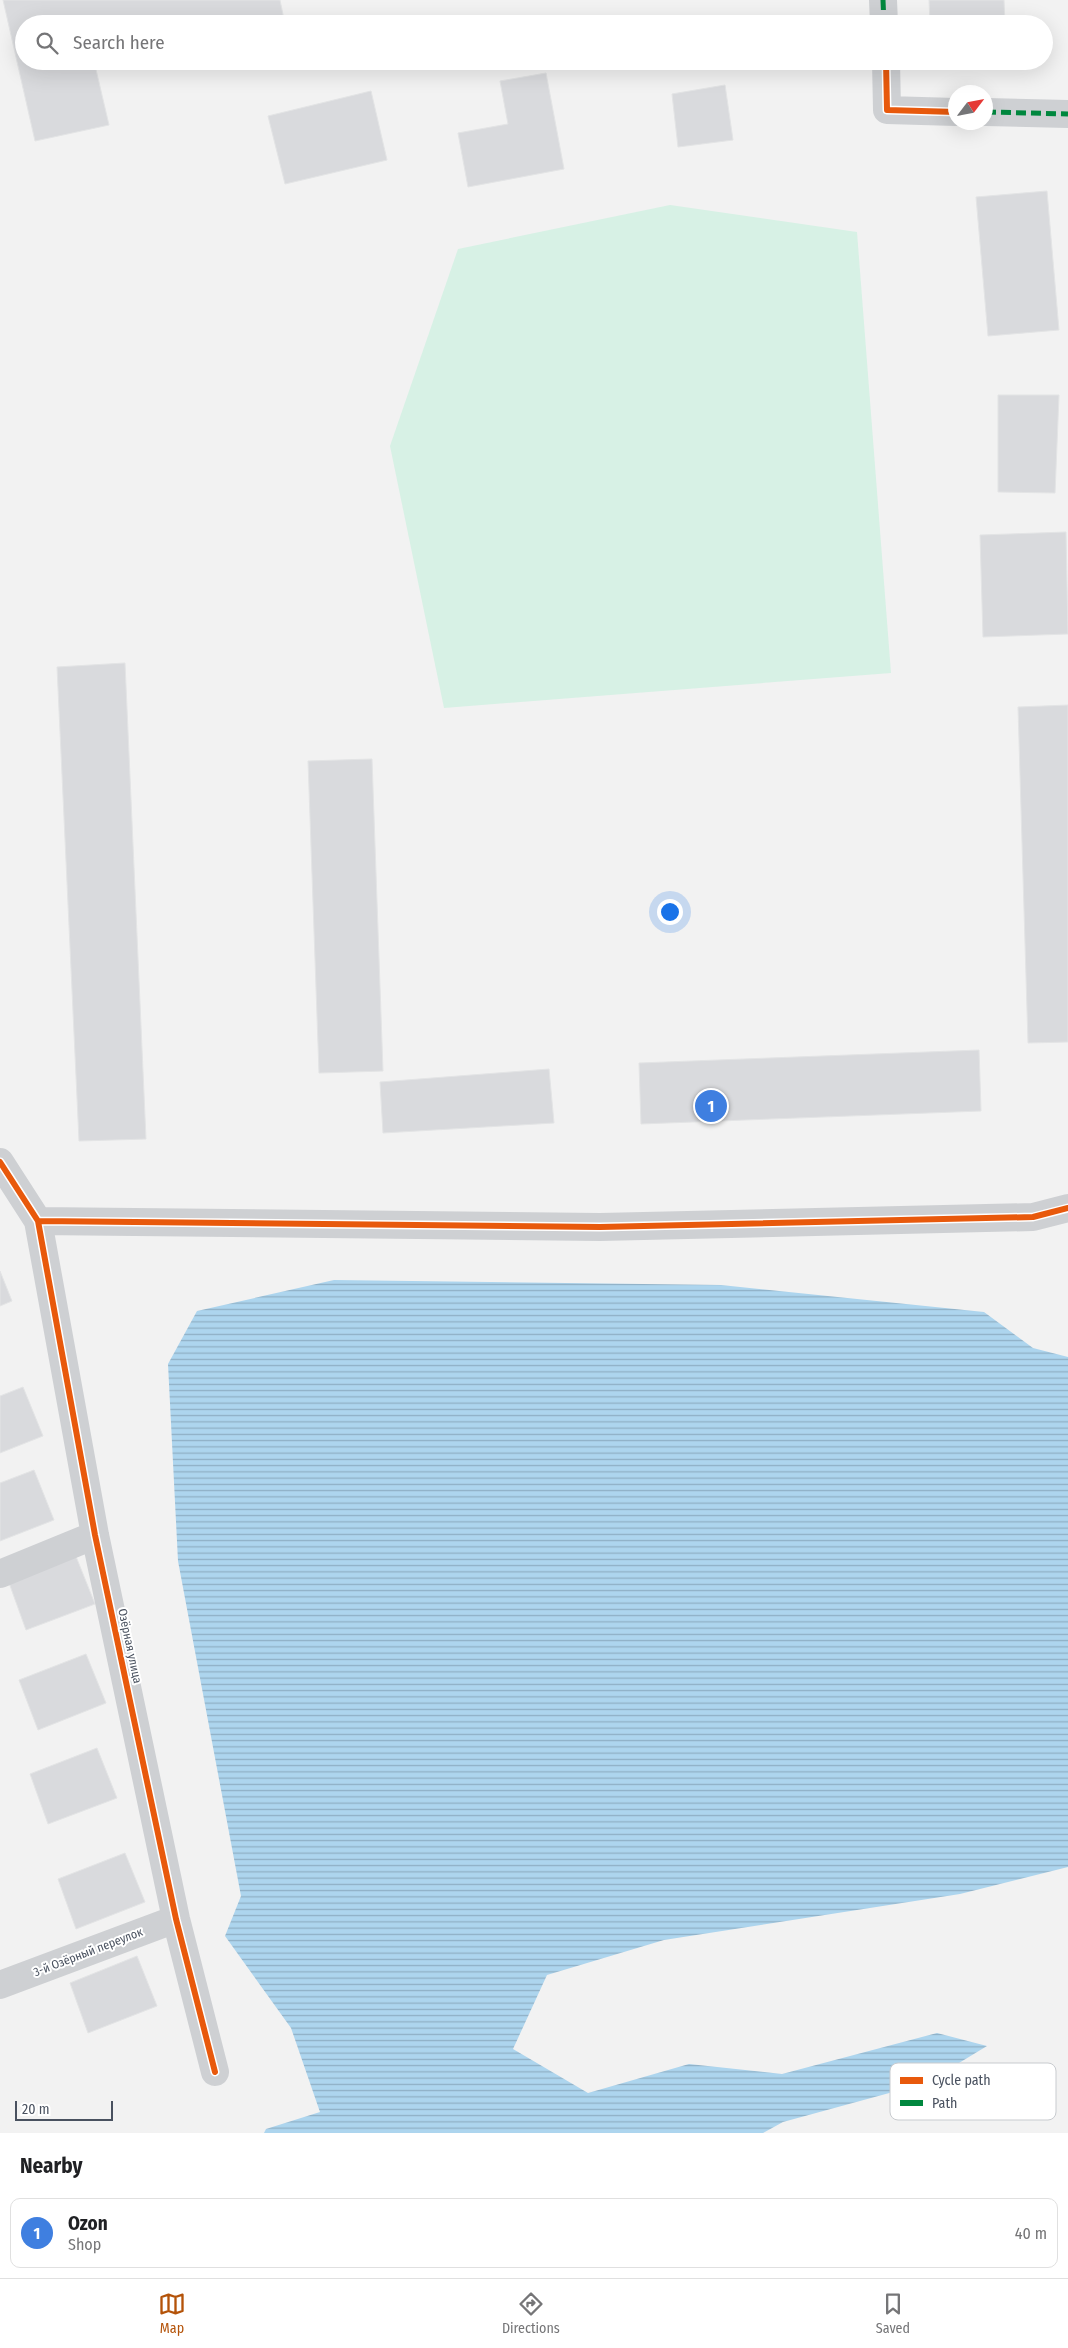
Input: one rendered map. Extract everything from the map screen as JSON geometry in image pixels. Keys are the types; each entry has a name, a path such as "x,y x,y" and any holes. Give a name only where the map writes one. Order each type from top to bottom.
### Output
{"street":[{"path":"883,0 884,15"},
{"path":"886,70 887,110 948,112"},
{"path":"993,112 1068,114"},
{"path":"0,1162 38,1221 600,1227 1033,1217 1068,1208"},
{"name":"Озёрная улица","path":"38,1221 95,1535 176,1919 215,2072"},
{"path":"0,1574 95,1535"},
{"name":"3-й Озёрный переулок","path":"0,1986 176,1919"}],"green space":[{"path":"670,205 857,232 891,673 444,708 390,446 458,249"}],"water":[{"path":"334,1280 721,1285 984,1312 1033,1348 1068,1357 1068,1867 960,1894 664,1940 547,1975 513,2049 588,2093 689,2064 782,2074 937,2033 987,2046 959,2063 890,2063 890,2093 783,2122 763,2133 264,2133 266,2129 320,2112 291,2028 225,1936 241,1896 178,1561 168,1364 197,1311"}],"building":[{"path":"3,0 280,0 283,15 15,15 15,53"},
{"path":"929,0 1004,0 1005,15 930,15"},
{"path":"19,70 96,70 109,125 35,141"},
{"path":"546,73 564,169 468,187 458,133 508,124 500,81"},
{"path":"725,85 733,140 678,147 672,94"},
{"path":"371,91 387,160 285,184 268,116"},
{"path":"1047,191 1059,330 988,336 976,197"},
{"path":"998,395 1059,395 1055,493 998,492"},
{"path":"1066,532 1068,634 983,637 980,535"},
{"path":"125,663 146,1139 79,1141 57,667"},
{"path":"1068,705 1068,1042 1028,1043 1018,707"},
{"path":"372,759 383,1071 319,1073 308,761"},
{"path":"979,1050 981,1111 641,1124 639,1063"},
{"path":"549,1069 554,1123 383,1133 380,1082"},
{"path":"0,1271 12,1301 0,1306"},
{"path":"23,1387 43,1436 0,1453 0,1396"},
{"path":"34,1470 54,1520 0,1541 0,1483"},
{"path":"75,1554 95,1604 26,1630 8,1580"},
{"path":"86,1654 106,1703 38,1730 19,1680"},
{"path":"97,1748 117,1798 48,1824 30,1774"},
{"path":"125,1853 145,1902 76,1929 58,1879"},
{"path":"137,1956 157,2006 88,2033 70,1983"}],"marked path":[{"path":"883,0 884,15"},
{"path":"993,112 1068,114"}],"cycle path":[{"path":"886,70 887,110 948,112"},
{"path":"0,1162 38,1221 95,1535 176,1919 215,2072"},
{"path":"38,1221 600,1227 1033,1217 1068,1208"}],"place":[{"name":"Ozon","path":"711,1106"}]}
